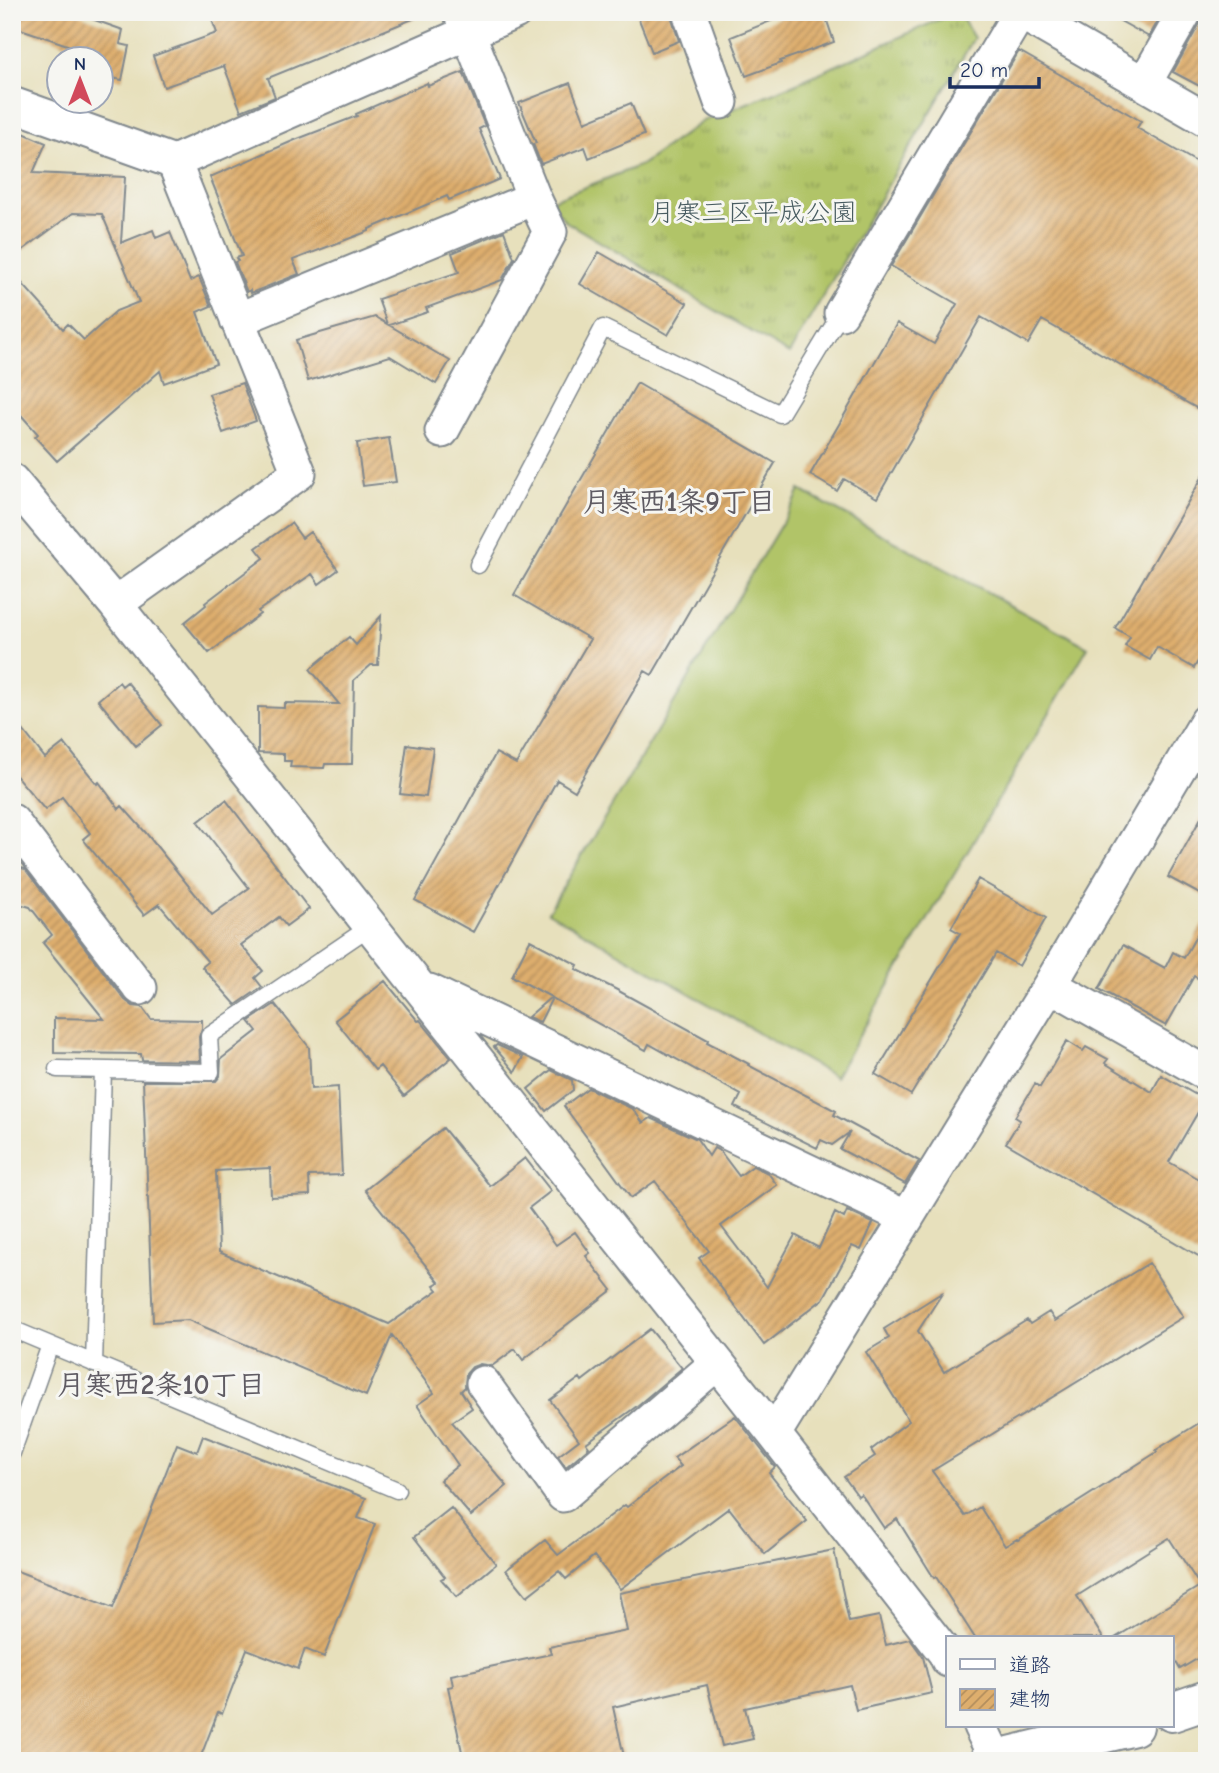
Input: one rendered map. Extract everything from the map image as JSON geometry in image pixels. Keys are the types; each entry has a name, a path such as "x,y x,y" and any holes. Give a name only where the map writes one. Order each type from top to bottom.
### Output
{"main road":[{"path":"1174,1712 1207,1700"},
{"path":"991,1751 1123,1728"}],"street":[{"path":"12,104 174,162 464,22 515,12"},
{"path":"689,12 721,102"},
{"path":"841,313 1020,12 1207,120"},
{"path":"1144,84 1185,12"},
{"path":"442,430 550,232 464,22"},
{"path":"116,604 299,473 174,162"},
{"path":"237,320 534,198"},
{"path":"12,481 116,604 774,1434 946,1655"},
{"path":"774,1434 1050,985 1207,721"},
{"path":"12,821 140,988"},
{"path":"1050,985 1207,1074"},
{"path":"420,987 907,1218"},
{"path":"483,1383 563,1495 717,1363"}],"lane":[{"path":"478,565 604,328 780,414 841,313"},
{"path":"57,1069 211,1072 209,1036 371,926"},
{"path":"94,1364 103,1070"},
{"path":"12,1329 397,1490"},
{"path":"12,1453 50,1345"}],"green space":[{"name":"月寒三区平成公園","path":"956,12 974,38 789,354 565,221 550,201 641,165 703,121 797,83"},
{"path":"800,490 1088,647 835,1077 548,912"}],"building":[{"path":"12,12 72,12 123,30 120,44 129,46 122,80 116,79 116,46 70,46 12,26"},
{"path":"230,12 425,14 268,78 275,97 241,111 224,66 164,87 153,56 217,33 212,20"},
{"path":"636,12 670,12 679,41 652,52"},
{"path":"793,12 824,12 834,42 746,76 731,37"},
{"path":"1104,12 1163,12 1149,37"},
{"path":"1207,12 1207,90 1173,72"},
{"path":"1019,51 1141,121 1137,128 1207,168 1207,414 1042,320 1028,344 981,317 877,498 844,479 837,491 810,475 897,323 934,344 957,304 891,266"},
{"path":"463,72 485,126 479,129 500,179 449,200 447,196 369,231 293,260 299,274 251,293 250,290 247,292 235,262 238,261 236,258 242,256 210,177 357,116 356,114 427,83 428,86"},
{"path":"570,83 585,122 631,103 644,135 589,158 585,147 541,164 533,144 536,143 519,103"},
{"path":"12,128 46,143 33,173 125,177 121,243 153,230 156,238 170,232 190,281 199,277 211,306 197,312 216,364 164,383 160,371 57,461 35,437 38,434 12,405 12,272 63,329 68,324 84,340 116,311 139,302 102,214 73,213 12,258"},
{"path":"504,231 514,258 502,280 426,308 428,312 389,325 450,361 436,384 390,356 308,381 296,340 375,317 387,324 378,299 459,272 452,253"},
{"path":"599,252 687,303 668,335 580,284"},
{"path":"242,383 256,421 223,433 209,394"},
{"path":"637,383 775,463 652,675 645,671 575,791 557,780 473,932 415,900 496,753 516,764 590,639 514,595"},
{"path":"389,438 396,482 363,486 357,443"},
{"path":"1207,469 1207,646 1194,668 1157,647 1150,660 1125,646 1130,637 1115,628"},
{"path":"291,523 302,538 310,532 338,570 319,584 312,574 258,611 260,614 209,653 184,623 206,605 205,603 264,558 256,548"},
{"path":"381,616 378,665 371,665 354,680 352,764 325,764 324,768 290,767 291,761 284,761 284,754 258,753 258,707 284,708 284,703 339,704 310,669 349,637 356,645"},
{"path":"119,682 122,686 127,682 162,725 136,746 98,700"},
{"path":"12,716 45,758 64,743 119,809 122,806 146,833 212,915 249,888 198,822 226,800 309,909 286,926 279,917 241,945 263,971 255,978 262,987 236,1005 202,967 208,962 159,904 144,915 83,839 90,833 62,797 45,810 12,771"},
{"path":"407,744 433,748 426,797 400,794"},
{"path":"1207,807 1207,898 1168,877"},
{"path":"12,866 25,869 125,1000 133,1006 142,1007 151,1019 202,1020 199,1037 200,1061 142,1060 141,1054 54,1053 54,1018 104,1019 43,943 52,935 30,907 12,902"},
{"path":"978,879 1046,918 1019,966 996,953 911,1095 875,1074 960,933 951,928"},
{"path":"1207,916 1207,983 1194,976 1166,1026 1099,989 1123,945 1165,968 1173,952 1184,958"},
{"path":"530,940 578,965 576,969 836,1111 834,1115 919,1161 905,1184 840,1149 850,1132 832,1145 821,1140 817,1148 735,1107 741,1095 649,1044 646,1050 552,998 540,1022 528,1017 551,997 512,976"},
{"path":"385,981 451,1058 404,1096 380,1066 375,1070 335,1020"},
{"path":"275,1004 309,1047 311,1089 338,1087 342,1175 309,1176 310,1195 271,1197 270,1168 216,1171 219,1252 389,1324 438,1290 434,1285 439,1282 365,1190 443,1128 490,1186 525,1158 551,1191 529,1208 556,1245 575,1232 590,1253 586,1256 612,1290 523,1360 515,1349 492,1366 480,1364 472,1367 466,1374 465,1387 461,1391 472,1408 452,1422 507,1486 471,1516 440,1480 458,1465 417,1405 434,1393 392,1335 366,1396 188,1320 153,1322 143,1081 216,1081 220,1076 221,1059 257,1031 249,1021"},
{"path":"1067,1041 1083,1051 1086,1047 1108,1059 1105,1063 1152,1092 1161,1075 1205,1100 1169,1162 1207,1184 1207,1261 1006,1143 1020,1120 1015,1117 1035,1084 1040,1087"},
{"path":"497,1045 523,1057 515,1072 494,1047"},
{"path":"551,1070 572,1080 573,1090 546,1111 528,1089"},
{"path":"588,1088 633,1109 643,1123 651,1118 697,1139 709,1156 714,1148 720,1151 739,1176 753,1166 768,1173 777,1185 721,1226 767,1287 795,1235 819,1248 835,1213 844,1218 847,1211 873,1223 861,1250 852,1246 823,1299 764,1345 699,1258 709,1251 655,1181 631,1198 564,1106"},
{"path":"1149,1263 1183,1317 932,1471 965,1516 980,1507 1005,1546 1207,1418 1207,1653 1180,1669 1174,1658 1174,1636 1118,1636 1200,1586 1169,1538 1077,1596 1102,1636 974,1636 897,1519 884,1528 861,1494 858,1496 844,1477 875,1456 871,1450 909,1421 866,1352 889,1338 884,1329 943,1292 918,1331 944,1372 1027,1320 1030,1324 1049,1312 1055,1321"},
{"path":"650,1329 682,1368 637,1406 586,1443 589,1447 566,1467 558,1456 579,1440 550,1400 580,1378 582,1381"},
{"path":"735,1416 775,1467 769,1473 807,1521 765,1554 729,1508 620,1589 594,1556 566,1579 559,1571 527,1596 506,1570 545,1540 558,1555 681,1466 674,1458"},
{"path":"203,1436 366,1498 358,1518 375,1524 324,1657 305,1649 298,1669 247,1649 222,1714 218,1712 199,1761 12,1761 12,1569 113,1608 177,1444 197,1452"},
{"path":"451,1508 496,1564 457,1597 441,1579 445,1577 414,1537"},
{"path":"834,1550 849,1622 879,1616 886,1645 910,1639 923,1657 932,1693 856,1710 850,1685 745,1708 753,1739 722,1746 707,1685 613,1707 625,1761 464,1761 448,1687 453,1686 451,1675 551,1654 549,1647 627,1631 619,1593"}],"district":[{"name":"月寒西1条9丁目","path":"679,501"},
{"name":"月寒西2条10丁目","path":"161,1384"}]}
